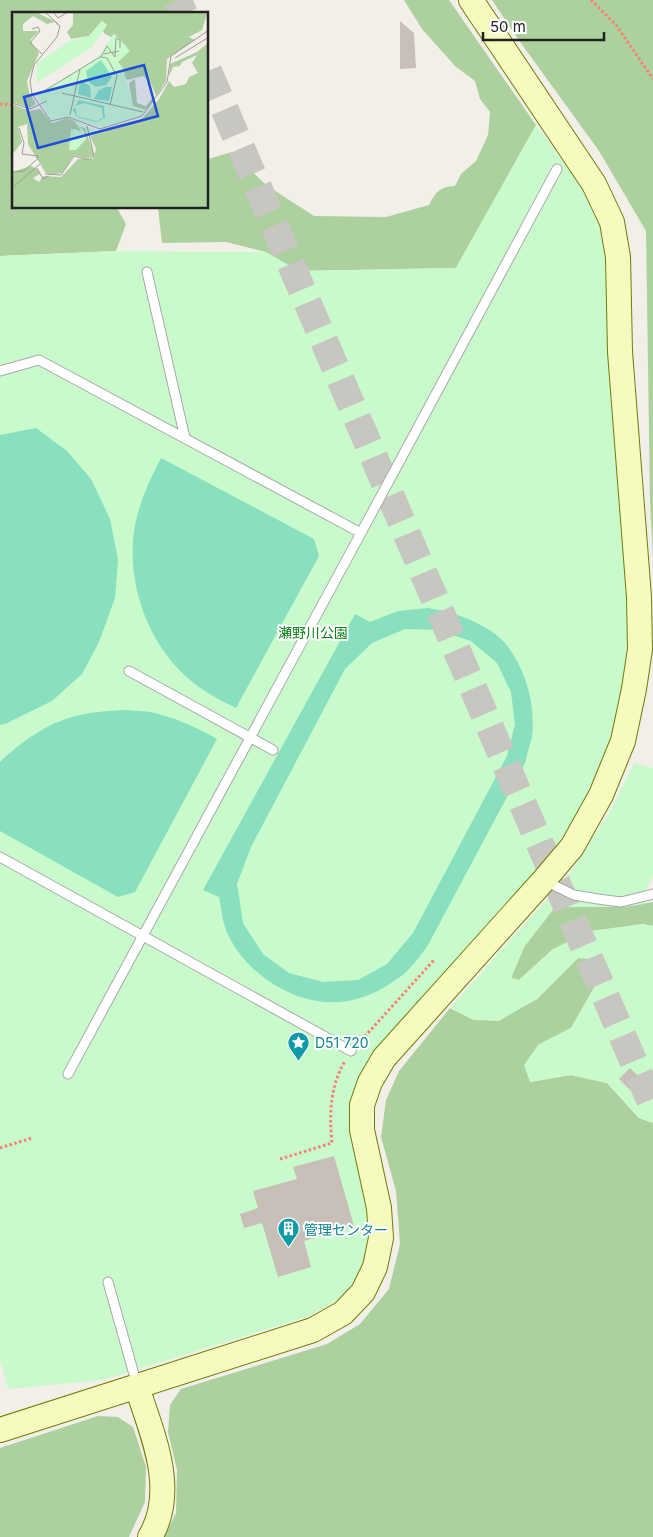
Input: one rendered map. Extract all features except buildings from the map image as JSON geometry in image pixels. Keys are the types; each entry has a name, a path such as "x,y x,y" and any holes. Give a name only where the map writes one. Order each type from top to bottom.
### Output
{"street":[{"path":"0,1430 312,1330 343,1313 363,1292 375,1267 381,1238 379,1208 362,1130 362,1106 370,1082 384,1058 572,847 602,795 623,741 640,649 639,597 620,352 618,257 612,222 594,184 471,0"},
{"path":"137,1387 157,1452 163,1480 162,1506 150,1537"}],"lane":[{"path":"68,1074 557,169"},
{"path":"148,272 186,438"},
{"path":"0,371 39,360 361,534"},
{"path":"129,671 273,750"},
{"path":"0,857 351,1051"},
{"path":"544,880 574,895 621,902 653,894"},
{"path":"108,1282 137,1387"}],"path":[{"path":"591,0 616,25 653,79"},
{"path":"0,1148 32,1138"}],"green space":[{"path":"0,0 190,0 184,12 12,12 12,209 118,209 126,224 116,251 0,256"},
{"path":"404,0 449,0 536,125 456,268 298,271 266,252 226,242 162,243 158,209 209,209 209,159 232,152 266,185 314,216 386,217 429,205 439,191 455,186 461,174 476,161 488,135 490,112 480,99 475,81 455,66 422,29"},
{"path":"492,0 653,0 653,558 650,502 646,231 599,151"},
{"name":"瀬野川公園","path":"536,125 576,180 600,220 609,275 627,605 627,641 621,703 603,759 577,814 545,862 374,1051 358,1077 350,1106 351,1138 368,1211 370,1245 360,1276 337,1300 310,1316 103,1380 8,1389 0,1360 0,256 116,251 266,252 298,271 456,268"},
{"path":"36,428 67,451 91,479 110,519 118,560 115,598 99,642 82,674 52,701 0,725 0,435"},
{"path":"161,458 314,539 319,556 236,708 201,688 175,665 151,630 143,610 133,567 135,525 146,490"},
{"path":"428,608 451,612 477,623 500,638 518,663 527,686 532,712 532,737 525,763 428,945 414,963 406,972 378,991 346,1001 314,1001 298,996 267,980 248,963 228,935 219,897 203,890 355,614 370,622 398,611","holes":["405,629 437,630 471,641 497,663 511,692 515,724 507,756 413,933 387,964 358,980 323,982 289,973 263,954 243,923 237,884 251,847 345,669 372,643"]},
{"path":"122,710 150,712 168,717 217,739 135,892 118,897 0,831 0,762 17,747 55,723 82,715"},
{"path":"634,763 653,768 653,875 646,889 644,904 623,907 555,907 524,947 511,978 519,980 553,949 590,931 642,924 653,926 653,1123 639,1118 607,1083 571,1075 530,1082 524,1065 538,1045 571,1028 595,986 595,959 578,958 537,999 499,1021 474,1020 450,1008 571,872 611,810"},
{"path":"653,902 653,926 642,924 553,949 519,980 511,978 524,947 555,907 623,907"},
{"path":"578,958 595,959 595,986 571,1028 538,1045 530,1082 571,1075 607,1083 639,1118 653,1123 653,1537 164,1537 176,1513 177,1470 168,1432 170,1405 181,1389 327,1344 360,1324 389,1289 400,1244 396,1191 381,1137 386,1100 399,1071 450,1008 474,1020 537,999"},
{"path":"98,1416 118,1417 133,1427 146,1467 145,1502 129,1537 0,1537 0,1448"}],"tunnel":[{"path":"178,0 183,12"},
{"path":"209,73 653,1107"}],"place":[{"name":"D51 720","path":"299,1061"},
{"name":"管理センター","path":"288,1248"}]}
